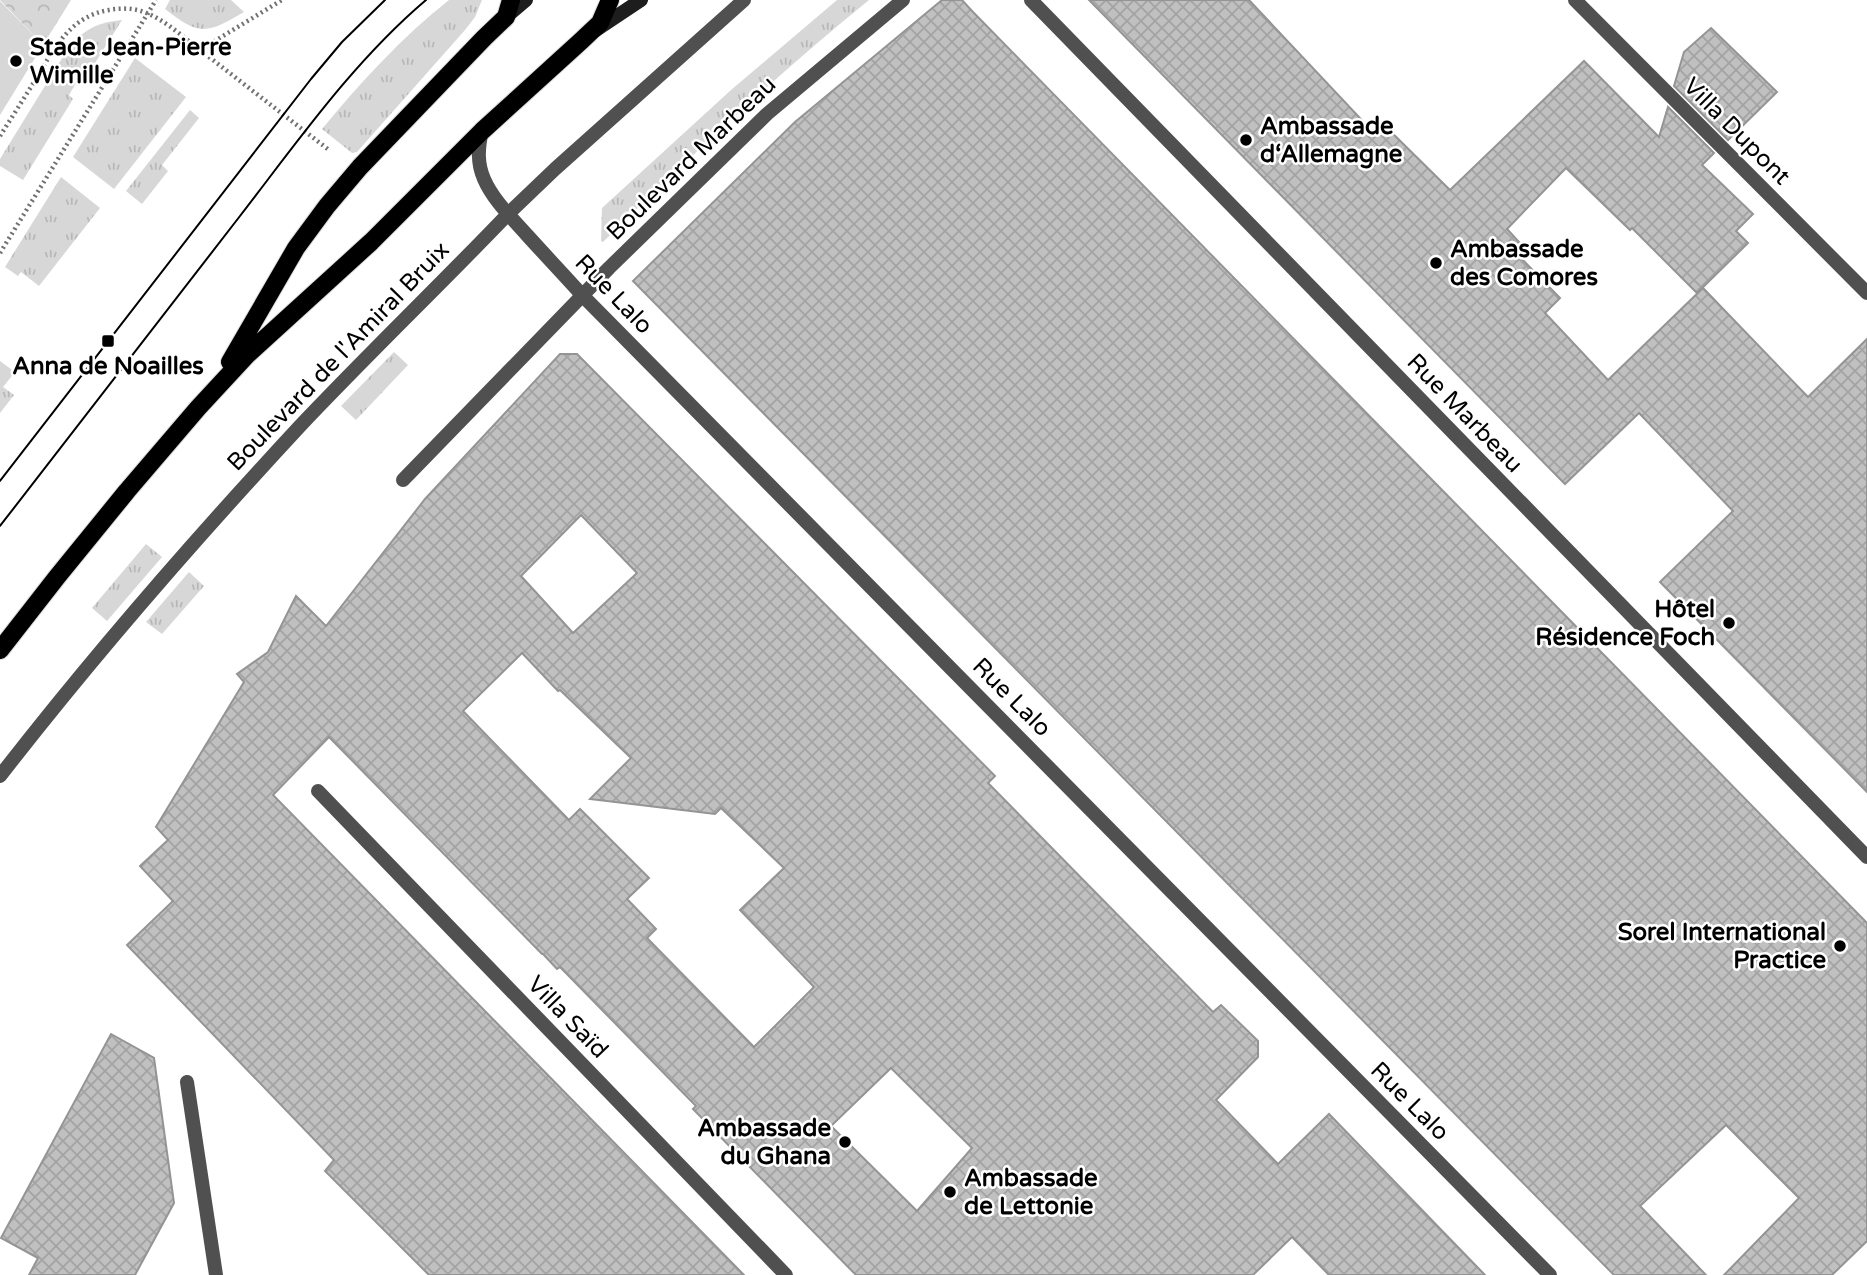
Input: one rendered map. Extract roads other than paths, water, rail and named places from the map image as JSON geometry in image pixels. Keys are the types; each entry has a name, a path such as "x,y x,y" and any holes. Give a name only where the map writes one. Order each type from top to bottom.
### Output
{"main road":[{"path":"0,650 109,512 248,354 371,242 482,131 600,23 610,0"},
{"path":"198,408 239,348 296,248 327,206 360,167 509,9"}],"street":[{"path":"509,9 526,0"},
{"path":"581,41 641,0"},
{"name":"Boulevard de l'Amiral Bruix","path":"0,776 87,668 300,426 508,214 744,0"},
{"name":"Boulevard Marbeau","path":"403,480 583,295 767,114 903,0"},
{"name":"Rue Marbeau","path":"1031,0 1867,858"},
{"name":"Villa Dupont","path":"1575,0 1867,293"},
{"name":"Rue Lalo","path":"482,131 478,161 483,179 508,214 583,295 1550,1275"},
{"name":"Villa Saïd","path":"318,791 786,1275"},
{"path":"187,1082 216,1275"}],"tram line":[{"path":"0,481 311,79 342,42 385,0"},
{"path":"0,526 327,103 374,49 426,0"}],"place":[{"name":"Stade Jean-Pierre Wimille","path":"16,61"},
{"name":"Ambassade d‘Allemagne","path":"1246,140"},
{"name":"Ambassade des Comores","path":"1436,263"},
{"name":"Anna de Noailles","path":"108,341"},
{"name":"Hôtel Résidence Foch","path":"1729,623"},
{"name":"Sorel International Practice","path":"1840,946"},
{"name":"Ambassade du Ghana","path":"845,1142"},
{"name":"Ambassade de Lettonie","path":"950,1192"}]}
